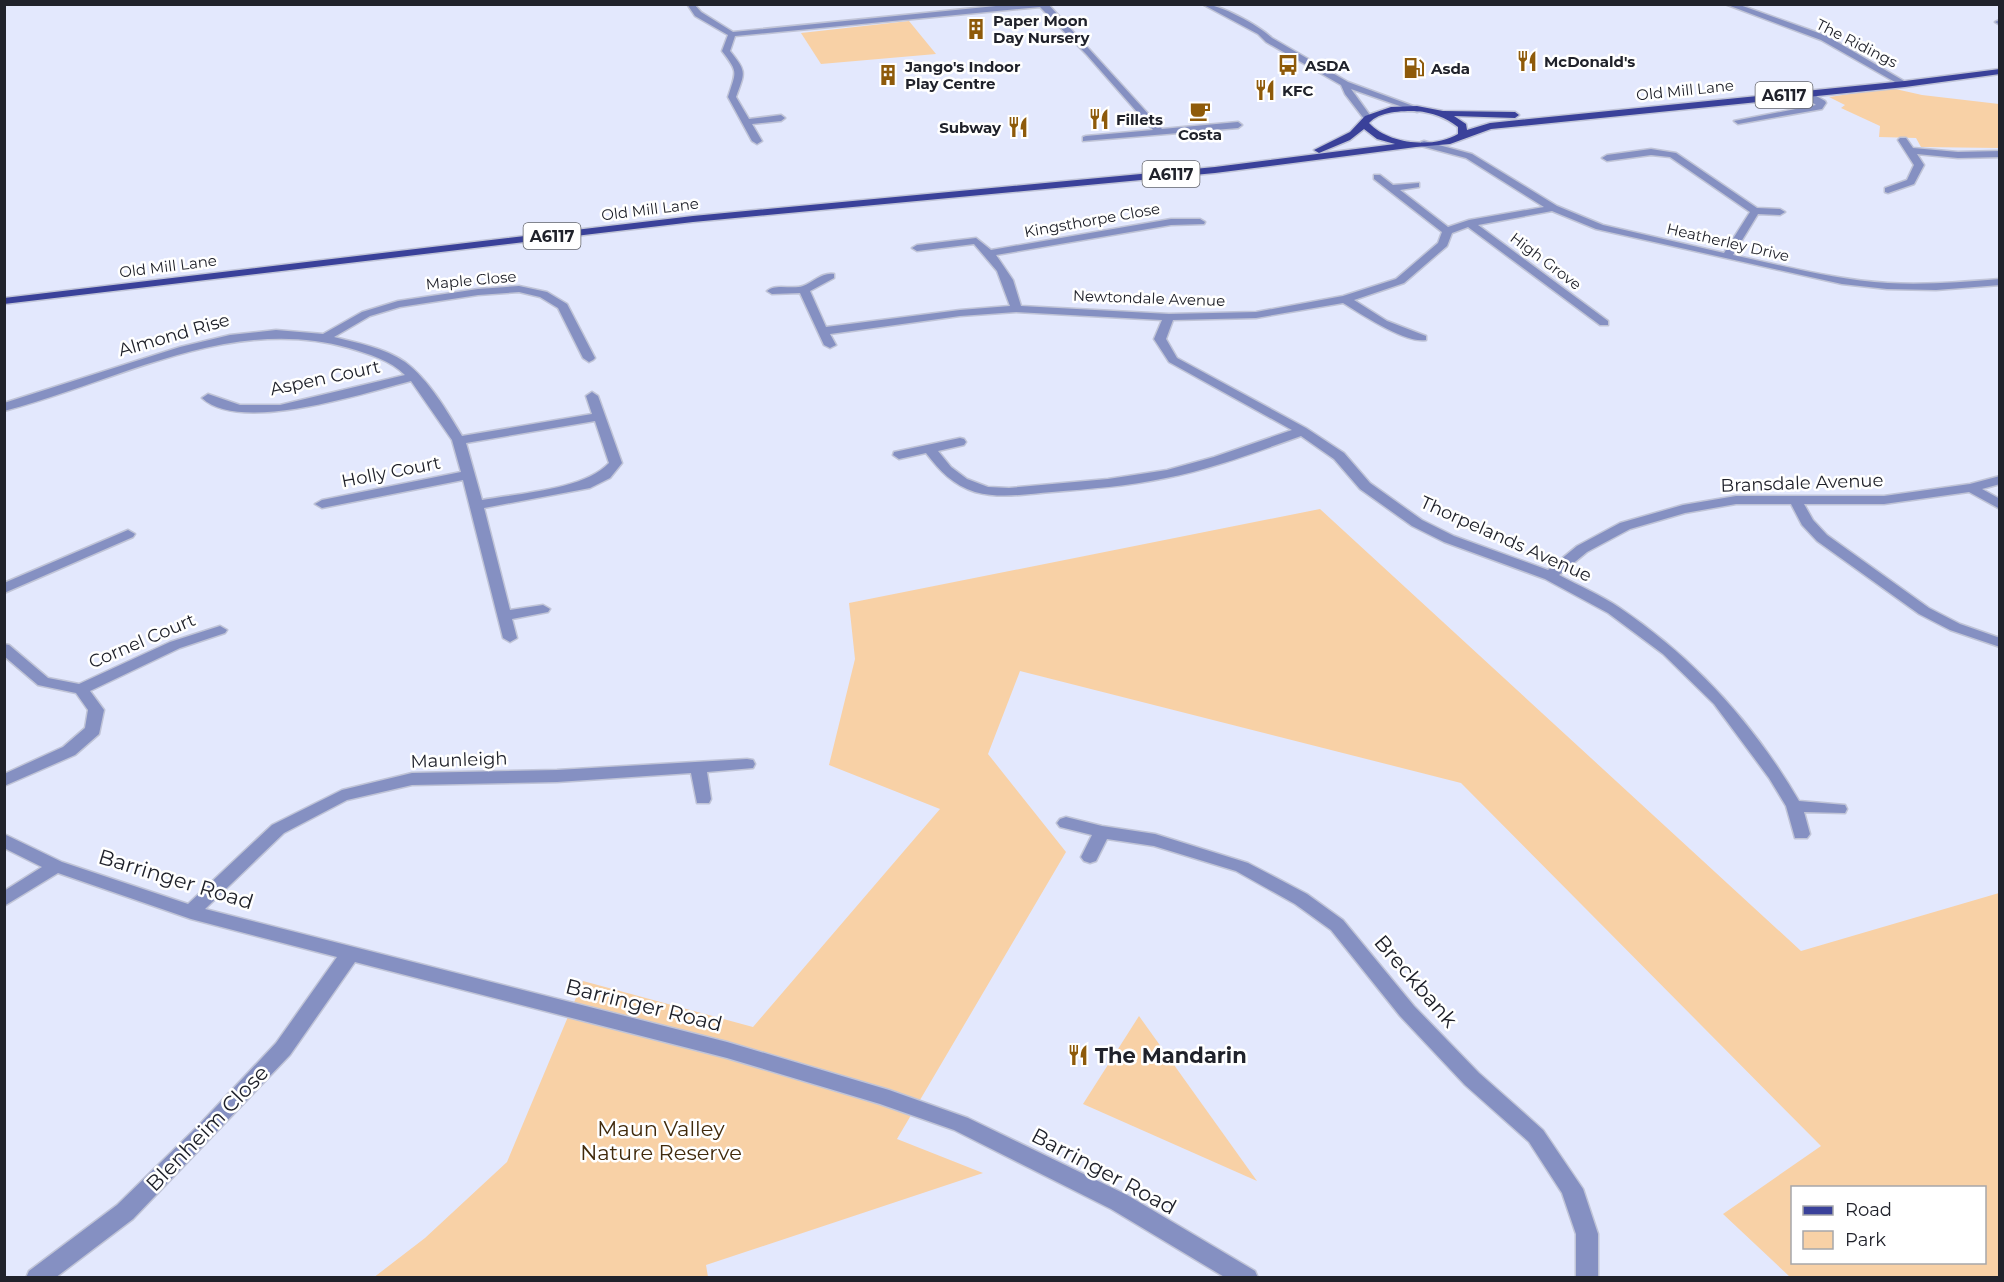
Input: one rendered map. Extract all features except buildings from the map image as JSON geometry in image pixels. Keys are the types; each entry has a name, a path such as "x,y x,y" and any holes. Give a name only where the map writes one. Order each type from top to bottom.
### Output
{"main road":[{"name":"Old Mill Lane","path":"4,302 693,219 1203,171 1441,143 1490,126 1804,92 1905,84 2000,71"},
{"name":"Old Mill Lane","path":"1301,158 1343,140 1366,121 1389,110 1569,117"},
{"name":"Old Mill Lane","path":"1439,113 1463,126 1460,136"},
{"name":"Old Mill Lane","path":"1366,121 1368,129 1384,138 1420,144"}],"street":[{"path":"690,4 698,14 732,34 908,14 1044,5 1160,132"},
{"path":"1205,4 1238,23 1261,32 1269,40 1345,84 1420,110"},
{"name":"The Ridings","path":"1728,4 1824,38 1905,84"},
{"path":"732,34 726,45 726,51 739,67 739,76 732,98 757,141"},
{"path":"1345,84 1366,121"},
{"path":"1738,121 1819,107 1822,103 1804,92"},
{"name":"Old Mill Lane","path":"1743,112 1756,118"},
{"path":"746,122 781,118"},
{"path":"1086,139 1238,125"},
{"path":"1460,136 1469,156"},
{"path":"1888,190 1911,182 1919,165 1903,140"},
{"name":"Heatherley Drive","path":"1420,144 1469,156 1553,208 1600,227 1842,281 1887,286 1936,287 2000,282"},
{"path":"1911,151 2000,154"},
{"path":"1607,158 1652,152 1673,156 1755,211 1779,212"},
{"path":"1377,177 1447,231 1469,223 1553,208"},
{"path":"1392,188 1416,186"},
{"path":"1727,257 1755,211"},
{"name":"Kingsthorpe Close","path":"991,253 1172,222 1200,222"},
{"name":"High Grove","path":"1469,223 1605,324"},
{"name":"Newtondale Avenue","path":"823,332 960,313 1016,309 1169,317 1256,315 1345,299 1400,281 1443,244 1447,231"},
{"path":"917,248 976,241 991,253 1012,288 1016,309"},
{"path":"772,291 804,290 830,276"},
{"name":"Maple Close","path":"327,336 366,314 398,304 478,292 519,290 543,294 563,306 589,358"},
{"path":"804,290 813,314 830,345"},
{"path":"1345,299 1383,323 1422,338"},
{"name":"Thorpelands Avenue","path":"1169,317 1160,339 1173,360 1302,431 1339,456 1365,486 1417,524 1449,539 1550,576 1613,610 1686,666 1720,701 1776,775 1794,806 1801,834"},
{"name":"Almond Rise","path":"4,407 34,400 188,348 236,337 279,333 327,336 399,363 414,377 458,441 477,505 510,638"},
{"name":"Aspen Court","path":"208,398 239,409 280,409 414,377"},
{"path":"477,505 585,485 605,475 616,464 592,396"},
{"path":"458,441 598,417"},
{"path":"929,448 952,477 969,486 990,492 1022,491 1123,482 1166,474 1203,465 1302,431"},
{"path":"899,455 960,442"},
{"name":"Holly Court","path":"322,504 468,475"},
{"name":"Bransdale Avenue","path":"1550,576 1582,549 1625,526 1683,509 1736,500 1884,500 1971,488 2000,480"},
{"path":"1971,488 2000,505"},
{"path":"1795,499 1807,522 1822,538 1924,611 1955,627 2000,643"},
{"path":"4,589 128,534"},
{"path":"504,616 543,609"},
{"name":"Cornel Court","path":"81,689 175,645 219,630"},
{"path":"4,648 43,682 81,689 96,710 93,730 69,751 4,780"},
{"name":"Maunleigh","path":"191,912 278,829 342,796 412,779 558,776 747,764"},
{"path":"698,767 703,799"},
{"path":"1794,806 1839,809"},
{"name":"Breckbank","path":"1066,823 1102,832 1155,840 1242,867 1300,899 1337,925 1407,1011 1472,1079 1536,1136 1572,1189 1587,1234 1587,1278"},
{"path":"1090,857 1102,832"},
{"name":"Barringer Road","path":"4,840 56,866 191,912 727,1050 882,1096 961,1124 1119,1202 1247,1278"},
{"path":"4,900 56,866"},
{"name":"Blenheim Close","path":"38,1278 125,1212 205,1132 283,1049 350,954"}],"green space":[{"path":"909,21 936,54 821,64 801,33"},
{"path":"1891,88 1922,95 1999,104 1999,148 1921,147 1916,138 1879,137 1880,126 1841,108 1845,105 1829,97"},
{"name":"Maun Valley Nature Reserve","path":"1320,509 1801,951 1999,893 1999,1277 1790,1277 1723,1214 1821,1146 1461,783 1020,671 988,754 1066,852 897,1139 983,1173 706,1265 708,1277 373,1278 425,1238 507,1162 583,981 753,1027 940,809 829,765 855,659 849,603"},
{"path":"1139,1016 1257,1181 1083,1104"}],"place":[{"name":"Paper Moon Day Nursery","path":"976,29"},
{"name":"McDonald's","path":"1527,61"},
{"name":"ASDA","path":"1288,65"},
{"name":"Asda","path":"1414,68"},
{"name":"Jango's Indoor Play Centre","path":"888,75"},
{"name":"KFC","path":"1265,90"},
{"name":"Costa","path":"1200,111"},
{"name":"Fillets","path":"1099,119"},
{"name":"Subway","path":"1018,127"},
{"name":"The Mandarin","path":"1078,1055"}]}
